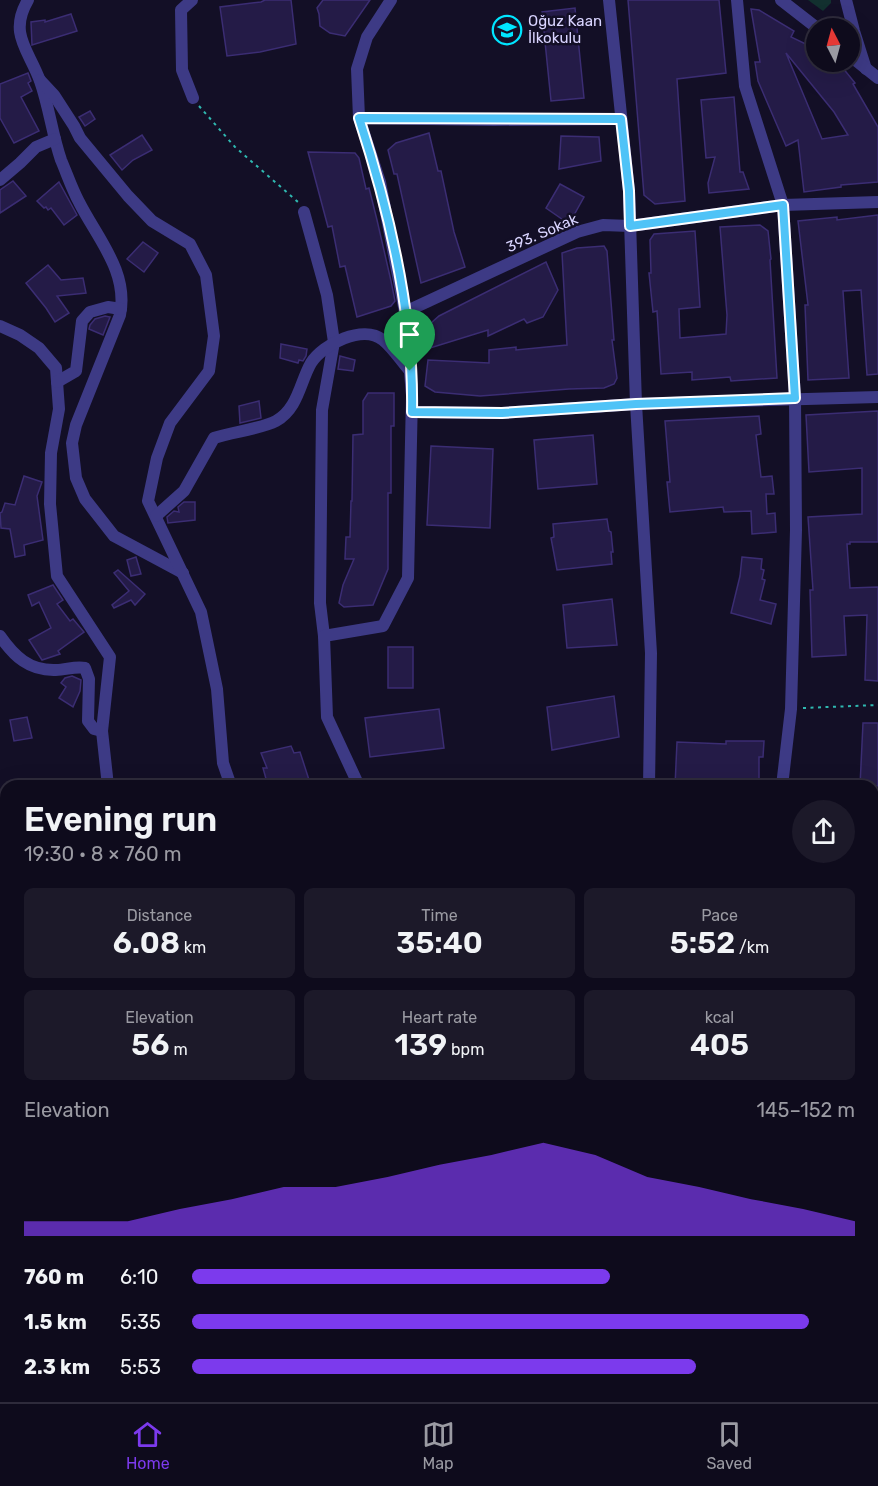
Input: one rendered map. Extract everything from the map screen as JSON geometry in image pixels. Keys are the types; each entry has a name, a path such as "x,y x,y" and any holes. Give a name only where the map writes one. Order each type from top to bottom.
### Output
{"street":[{"path":"28,0 19,23 21,40 40,80 55,139 79,202 115,268 123,300 76,425 72,443 76,478 85,499 114,536 183,573"},
{"path":"192,0 182,10 180,41 182,70 193,98"},
{"path":"324,636 383,626 408,578 412,412 405,312 380,182 359,118 357,69 367,37 392,0"},
{"path":"609,0 629,191 636,404 651,653 650,780"},
{"path":"737,0 745,86 783,205 795,398 796,530 791,709 783,780"},
{"path":"781,0 806,19"},
{"path":"846,0 866,69"},
{"path":"860,64 878,78"},
{"path":"40,80 54,95 80,138 128,196 152,221 190,244 206,275 214,336 209,370 170,423 157,458 148,501 201,612 217,689 224,764 229,780"},
{"path":"359,118 621,119"},
{"path":"0,180 36,147 55,139"},
{"name":"393. Sokak","path":"405,312 577,232 603,225 630,226 783,205 878,202"},
{"path":"304,212 327,295 334,342 322,410 320,603 324,636 327,717 355,780"},
{"path":"57,382 76,371 82,321 90,312 108,307 121,309"},
{"path":"0,326 20,335 39,348 56,368 59,409 51,453 50,504 57,576 110,657 102,731 107,780"},
{"path":"156,516 184,491 214,438 276,421 290,407 300,392 312,362 334,342 361,333 382,338 410,371"},
{"path":"412,412 502,413 636,404 878,397"},
{"path":"0,636 12,653 24,664 54,670 85,668 89,680 88,721 94,729 102,731"}],"path":[{"path":"193,98 206,117 235,147 296,200 304,212"},
{"path":"791,709 878,705"}],"green space":[{"path":"808,0 831,0 831,3 823,11"}],"building":[{"path":"265,0 291,0 296,44 227,56 220,7"},
{"path":"323,0 370,0 345,36 330,33 320,26 317,8"},
{"path":"628,0 719,0 726,73 677,79 685,201 655,204 644,195"},
{"path":"575,8 584,98 551,101 542,12"},
{"path":"751,9 759,10 794,31 791,37 806,44 806,72 846,72 855,83 853,84 878,127 878,182 841,185 841,187 804,192 798,140 786,146 758,81 755,62 760,62","holes":["786,53 834,112 848,135 822,139"]},
{"path":"71,14 77,31 32,45 31,22 45,20 45,22"},
{"path":"28,73 31,81 28,83 32,91 21,97 39,131 14,143 0,118 0,84"},
{"path":"734,97 740,172 743,172 749,189 709,193 708,183 715,157 706,158 701,100"},
{"path":"90,111 95,119 85,126 79,117"},
{"path":"429,133 465,267 421,283 397,174 394,174 388,150 396,143"},
{"path":"142,135 152,150 133,160 122,170 110,155"},
{"path":"561,136 599,137 601,161 559,169"},
{"path":"308,152 355,153 359,158 366,189 369,188 391,281 395,301 391,306 357,317 345,266 340,267 332,226 328,227"},
{"path":"13,181 26,196 0,213 0,190"},
{"path":"59,182 77,215 64,225 51,208 48,210 44,208 37,201"},
{"path":"560,184 584,197 569,224 546,208"},
{"path":"878,215 878,374 867,375 861,290 843,291 849,378 808,380 805,305 808,305 798,221 837,217 837,220"},
{"path":"760,225 768,231 777,378 731,381 730,377 692,380 692,372 661,374 657,311 653,312 649,273 651,273 650,240 654,234 695,231 700,307 679,309 680,338 726,334 727,315 720,227"},
{"path":"143,242 158,253 144,272 127,259"},
{"path":"604,246 607,251 614,340 612,340 617,378 614,384 604,388 480,396 435,392 425,386 428,360 489,363 489,350 567,345 562,253 577,248"},
{"path":"546,262 558,290 543,317 527,323 524,319 488,336 488,330 430,348 428,332 430,324 439,316"},
{"path":"48,265 61,280 83,278 86,293 57,296 69,313 55,322 26,283"},
{"path":"110,317 103,335 89,329 95,319"},
{"path":"281,344 307,349 303,361 299,360 298,363 280,358"},
{"path":"340,356 355,360 353,371 338,369"},
{"path":"368,393 394,393 394,426 391,426 391,493 388,493 388,569 373,605 344,607 339,603 343,585 354,559 345,559 346,537 350,537 353,435 363,434 363,401"},
{"path":"259,401 261,418 240,423 239,406"},
{"path":"878,411 878,542 850,542 847,544 850,588 878,587 878,681 865,680 867,615 844,616 846,655 812,657 810,590 813,590 808,517 862,514 862,468 809,472 806,415"},
{"path":"759,416 761,434 756,435 761,477 772,476 774,494 766,494 767,514 775,513 776,532 752,534 751,511 724,512 723,507 670,512 665,421"},
{"path":"593,435 597,484 538,489 534,440"},
{"path":"431,446 493,449 490,528 427,525"},
{"path":"24,476 42,482 37,496 43,540 24,545 25,555 15,557 10,529 1,528 0,513 5,503 15,505"},
{"path":"184,502 195,502 195,520 168,523 167,517 174,511 179,512 178,507"},
{"path":"607,519 611,532 612,564 557,570 551,538 554,537 553,524"},
{"path":"136,557 141,574 131,576 127,560"},
{"path":"742,557 762,559 761,569 764,570 762,579 765,580 760,600 776,604 771,624 731,613"},
{"path":"118,570 145,594 135,605 131,600 114,608 112,605 129,591 114,573"},
{"path":"53,585 63,600 57,604 70,621 73,619 84,632 58,651 60,654 42,660 29,640 51,628 39,602 32,606 28,595"},
{"path":"612,599 617,645 567,648 563,605"},
{"path":"388,647 413,647 413,688 388,688"},
{"path":"72,676 81,680 80,691 73,707 59,698 66,687 61,683 65,678"},
{"path":"614,696 619,737 552,750 547,707"},
{"path":"439,709 444,748 370,757 365,718"},
{"path":"27,717 32,738 14,741 10,720"},
{"path":"863,723 878,723 878,780 860,780"},
{"path":"726,741 764,741 763,757 759,757 759,780 675,780 677,742 726,744"},
{"path":"291,746 294,753 300,752 309,780 266,780 263,768 267,768 261,753"}],"place":[{"name":"Oğuz Kaan İlkokulu","path":"507,30"}],"route":[{"path":"359,118 621,119 629,191 630,226 783,205 795,398 636,404 502,413 412,412 410,371 405,312 380,182 359,118"}]}
